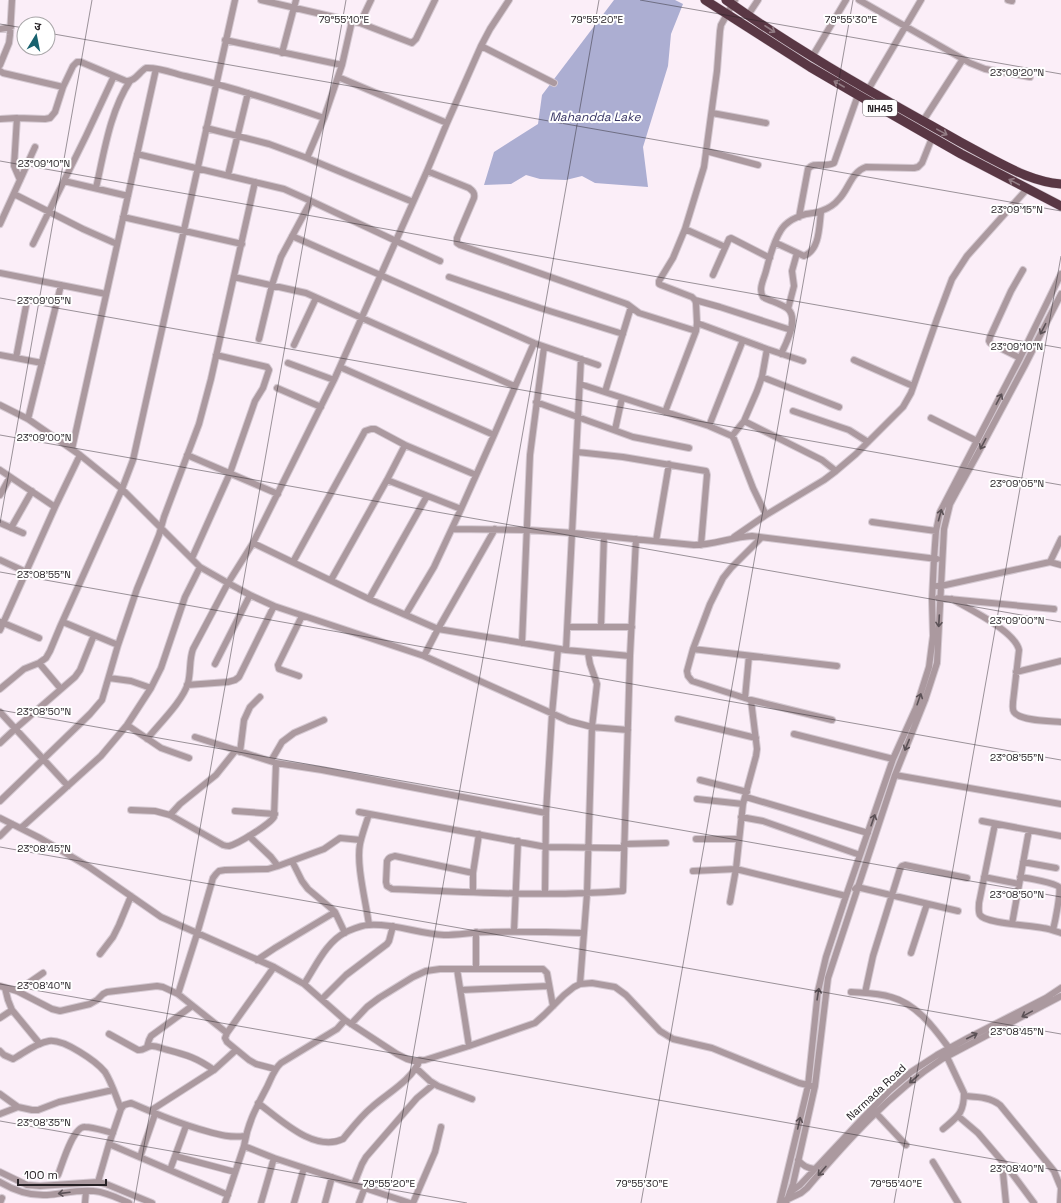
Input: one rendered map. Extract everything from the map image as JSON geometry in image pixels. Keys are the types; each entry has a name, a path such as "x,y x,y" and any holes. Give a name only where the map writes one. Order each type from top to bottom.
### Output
{"highway":[{"name":"NH45","path":"705,0 810,67 932,138 1061,206"},
{"name":"NH45","path":"731,2 748,15 812,57 1004,166 1035,179 1061,184"}],"street":[{"path":"0,65 9,43 12,0"},
{"path":"0,689 24,669 39,663 46,658 50,652 122,489 132,460 234,0"},
{"path":"261,0 360,23 412,43 416,39 435,0"},
{"path":"282,53 296,0"},
{"path":"360,23 372,0"},
{"path":"147,738 178,700 187,685 191,654 228,584 253,543 334,380 428,171 447,123 481,46 509,0"},
{"path":"748,15 758,0"},
{"path":"812,57 846,0"},
{"path":"859,0 963,59 985,69 1030,77"},
{"path":"868,90 921,0"},
{"path":"731,2 728,14 720,31 717,71 704,167 685,229 673,258 659,281 659,284 692,297 695,300 791,330"},
{"path":"307,158 324,118 342,65 352,21"},
{"path":"0,29 11,27"},
{"path":"225,40 342,65"},
{"path":"481,46 554,82"},
{"path":"923,121 963,59"},
{"path":"0,119 50,118 55,112 63,87 73,66 78,62 130,81"},
{"path":"96,188 116,106 122,92 130,81 146,68 216,83 324,118"},
{"path":"72,449 156,69"},
{"path":"0,71 3,73 63,87"},
{"path":"33,244 114,76"},
{"path":"338,77 447,123"},
{"path":"228,176 248,93"},
{"path":"799,217 808,169 810,166 815,164 825,166 834,162 858,95"},
{"path":"712,113 766,123"},
{"path":"17,118 14,166 20,180"},
{"path":"206,128 269,144 307,158 413,202"},
{"path":"782,354 791,330 792,317 788,309 762,297 761,294 762,283 781,230 786,224 799,217 806,214 821,212 839,200 860,169 918,168 922,163 932,138"},
{"path":"0,224 35,147"},
{"path":"706,152 758,165"},
{"path":"137,154 284,189 440,261"},
{"path":"428,171 469,188 475,194 457,238 457,243 460,245 627,304 640,313 696,331"},
{"path":"64,181 128,196"},
{"path":"0,801 44,760 102,700 118,645 137,590 159,536 199,424 242,244 255,182"},
{"path":"732,538 836,471 903,407 908,400 952,279 967,256 1027,189"},
{"path":"14,194 82,229 117,244"},
{"path":"259,339 272,285 281,257 311,201"},
{"path":"776,243 804,256 807,255 811,252 817,242 821,212"},
{"path":"123,216 242,244"},
{"path":"685,229 725,247"},
{"path":"292,236 534,343 598,365"},
{"path":"713,275 727,240 731,238 770,258"},
{"path":"788,309 794,291 792,271 797,253"},
{"path":"1020,358 990,343 989,340 1011,291 1023,270"},
{"path":"0,273 106,294"},
{"path":"784,1202 782,1194 808,1086 818,991 826,957 893,759 916,708 930,668 933,636 932,598 934,559 936,532 940,512 1020,358 1061,274"},
{"path":"234,277 296,290 514,386"},
{"path":"449,277 623,334"},
{"path":"28,419 61,285"},
{"path":"784,1202 790,1192 815,1086 828,978 895,775 925,700 937,663 944,529 950,504 1061,294"},
{"path":"294,345 316,298"},
{"path":"665,412 696,331 697,323 695,300"},
{"path":"16,358 26,306"},
{"path":"604,392 631,307"},
{"path":"697,323 803,361"},
{"path":"709,426 743,340"},
{"path":"406,614 434,567 452,529 534,343"},
{"path":"522,643 530,455 544,347"},
{"path":"732,436 744,421 757,391 762,377 767,349"},
{"path":"0,355 42,363"},
{"path":"192,558 230,473 255,401 269,370 267,367 216,355"},
{"path":"566,650 581,359"},
{"path":"854,360 913,386"},
{"path":"288,362 334,380"},
{"path":"340,367 494,435"},
{"path":"762,377 839,407"},
{"path":"580,384 709,426 732,436 766,516"},
{"path":"277,388 320,407"},
{"path":"615,430 622,398"},
{"path":"536,402 641,439 689,448"},
{"path":"0,404 28,419 80,455 122,489 200,567 228,584 274,606 424,656 552,714 578,724 592,727 628,730"},
{"path":"793,411 849,430 868,442"},
{"path":"931,418 977,441"},
{"path":"744,421 822,460 836,471"},
{"path":"293,562 365,431 371,429 375,430 405,445 476,475"},
{"path":"331,580 405,445"},
{"path":"577,452 623,457 704,470 707,473 701,545"},
{"path":"0,630 2,622 80,455"},
{"path":"188,455 278,494"},
{"path":"656,541 669,464"},
{"path":"0,470 55,507"},
{"path":"0,495 10,477"},
{"path":"387,480 461,509"},
{"path":"11,528 32,492"},
{"path":"369,599 427,496"},
{"path":"872,522 936,532"},
{"path":"0,523 23,533"},
{"path":"452,529 527,530 701,545 732,538 752,536 934,559 942,558"},
{"path":"424,656 495,529"},
{"path":"600,627 604,536"},
{"path":"761,538 731,568 710,604 693,649 687,671 688,676 692,681 748,699 832,720"},
{"path":"473,873 395,856 388,858 386,882 389,888 473,892 587,894 623,890 630,656 636,539"},
{"path":"1050,562 1061,539"},
{"path":"253,543 369,599 438,629 558,649 630,656"},
{"path":"0,560 26,572"},
{"path":"933,586 941,586 1050,562 1061,565"},
{"path":"20,828 101,756 127,725 151,688 161,668 185,597 200,567"},
{"path":"215,664 250,595"},
{"path":"932,598 1054,609"},
{"path":"952,600 999,628 1018,646 1019,650 1013,702 1014,712 1022,717 1061,722"},
{"path":"187,685 228,682 235,680 239,676 274,606"},
{"path":"299,676 279,670 278,665 302,616"},
{"path":"2,622 39,638"},
{"path":"63,622 118,645"},
{"path":"568,627 632,627"},
{"path":"0,743 15,728 75,677 80,670 94,635"},
{"path":"545,893 546,813 552,714 558,649"},
{"path":"693,649 837,666"},
{"path":"580,984 587,894 592,727 596,684 588,653"},
{"path":"730,902 736,869 743,804 756,756 756,738 748,699 749,656"},
{"path":"1016,672 1061,661"},
{"path":"39,663 61,689"},
{"path":"109,678 131,681 151,688"},
{"path":"170,815 180,804 216,775 238,751 244,720 250,707 260,697"},
{"path":"0,712 68,786"},
{"path":"678,719 756,738"},
{"path":"131,810 155,811 170,815 227,846 231,846 272,820 275,814 273,762 282,742 294,733 324,720"},
{"path":"127,725 167,751 190,758"},
{"path":"794,734 893,759"},
{"path":"195,737 273,762 546,813"},
{"path":"895,775 1061,804"},
{"path":"700,780 868,833"},
{"path":"697,799 743,804"},
{"path":"235,811 275,814"},
{"path":"359,812 546,847 589,848 666,842"},
{"path":"369,814 360,850 360,867 369,925"},
{"path":"741,817 763,822 860,855"},
{"path":"0,818 40,838 89,867 160,917 274,967 304,984 348,1022 396,1054 407,1059 425,1060 535,1023 564,995 580,984 592,983 615,987 626,995 660,1031 673,1039 712,1048 799,1083 808,1086 815,1086"},
{"path":"982,821 1061,836"},
{"path":"0,836 12,824"},
{"path":"995,824 979,903 979,912 981,916 985,919 993,921 1043,928 1061,933"},
{"path":"1012,924 1029,830"},
{"path":"473,892 473,873 479,834"},
{"path":"249,836 271,857 278,866"},
{"path":"178,994 209,890 216,874 219,871 268,869 324,849 340,838 362,840"},
{"path":"696,839 739,839"},
{"path":"514,931 518,841"},
{"path":"292,861 302,881 308,889 335,912 345,933"},
{"path":"1023,862 1056,868"},
{"path":"865,993 873,956 902,866 905,865 967,878"},
{"path":"693,870 736,869 846,896"},
{"path":"984,877 1019,884"},
{"path":"1020,877 1054,884 1061,890 1053,930"},
{"path":"857,887 958,911"},
{"path":"846,896 857,887"},
{"path":"100,954 113,937 131,896"},
{"path":"912,953 927,904"},
{"path":"257,960 335,912"},
{"path":"304,984 327,949 335,940 345,933 362,926 392,926 447,935 476,932 514,931 584,933"},
{"path":"322,1000 346,975 387,944 392,926"},
{"path":"476,932 476,968"},
{"path":"274,967 225,1038 227,1042 236,1050 256,1064 275,1070"},
{"path":"225,1203 253,1114 275,1070 281,1063 348,1022 379,998 413,977 440,969 544,969 547,973 553,1006"},
{"path":"457,969 469,1046"},
{"path":"17,991 43,973"},
{"path":"3,987 17,991 52,1009 60,1011 90,1004 107,992 157,986 164,987 178,994 227,1033"},
{"path":"461,990 549,986"},
{"path":"3,987 12,1010 40,1044"},
{"name":"Narmada Road","path":"782,1194 790,1192 800,1185 890,1090 911,1072 949,1048 1046,998 1061,988"},
{"path":"851,992 890,996 909,1005 934,1028 949,1048"},
{"path":"784,1202 807,1188 876,1113 920,1075 947,1057 1061,996"},
{"path":"147,1047 151,1036 192,1006"},
{"path":"0,1018 12,1010"},
{"path":"109,1034 140,1050 154,1046 192,1057 202,1061 214,1070"},
{"path":"0,1051 4,1055 13,1059 48,1041 59,1042 68,1046 90,1059 105,1072 121,1109"},
{"path":"140,1157 152,1113 214,1070 236,1050"},
{"path":"943,1130 958,1116 963,1106 964,1096 947,1057"},
{"path":"258,1103 300,1134 322,1142 339,1141 343,1139 371,1107 399,1087 416,1068 420,1060"},
{"path":"416,1068 434,1084 472,1099"},
{"path":"354,1184 366,1157 417,1098 434,1084"},
{"path":"0,1094 18,1107 26,1110 38,1110 59,1102 113,1090"},
{"path":"964,1096 988,1099 1000,1105 1054,1172 1061,1188 1060,1203"},
{"path":"98,1182 109,1144 121,1109 124,1105 131,1103 186,1126 227,1136 245,1136"},
{"path":"0,1114 18,1107"},
{"path":"876,1113 906,1146"},
{"path":"958,1116 978,1133 1002,1161 1034,1203"},
{"path":"170,1170 186,1126"},
{"path":"58,1175 72,1138 80,1128 85,1127 113,1134"},
{"path":"244,1146 274,1158 365,1187 394,1200 411,1203 435,1152 441,1127"},
{"path":"109,1144 228,1195"},
{"path":"175,1156 235,1172"},
{"path":"261,1203 274,1158"},
{"path":"798,1160 805,1167 814,1169"},
{"path":"1002,1161 1006,1203"},
{"path":"933,1162 957,1203 965,1203"},
{"path":"294,1203 304,1168"},
{"path":"0,1172 27,1185 40,1186 98,1182 152,1203"},
{"path":"325,1203 332,1177"},
{"path":"0,1182 21,1193 47,1195 86,1191 101,1192 129,1203"},
{"path":"359,1203 365,1187"},
{"path":"85,1203 86,1191"}],"water":[{"name":"Mahandda Lake","path":"614,0 675,0 683,4 671,34 668,66 643,147 648,187 595,183 582,176 566,180 540,179 526,175 511,184 484,185 494,152 538,124 542,95"}]}
